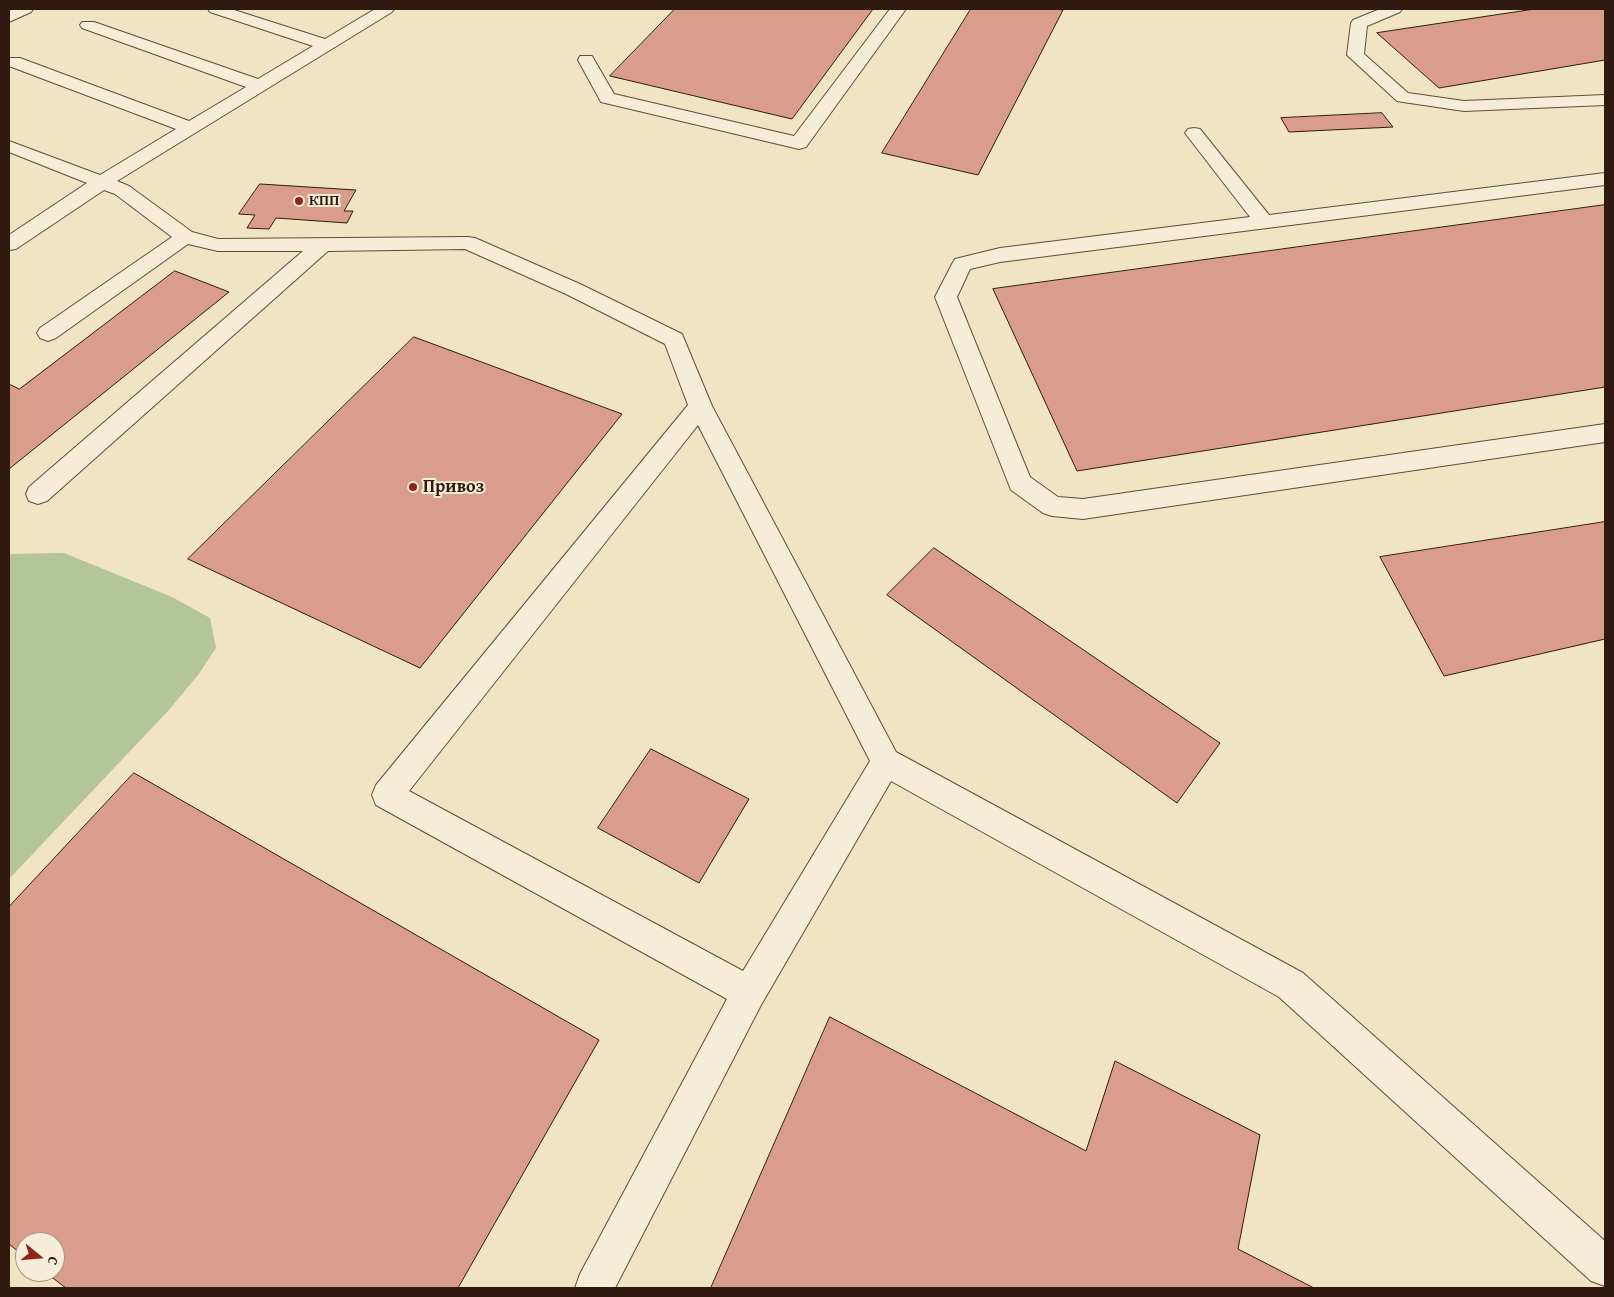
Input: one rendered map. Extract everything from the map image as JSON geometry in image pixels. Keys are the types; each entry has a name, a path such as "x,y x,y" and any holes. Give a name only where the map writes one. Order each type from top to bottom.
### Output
{"street":[{"path":"9,17 25,9"},
{"path":"216,9 326,46"},
{"path":"9,244 102,182 386,9"},
{"path":"586,60 607,98 799,142 898,9"},
{"path":"1394,9 1359,24 1355,55 1403,97 1464,106 1605,100"},
{"path":"88,25 260,86"},
{"path":"14,62 192,128"},
{"path":"1194,133 1264,222"},
{"path":"9,146 122,190 185,237 218,244 468,243 573,289 674,339 700,406 886,762 1291,985 1605,1267"},
{"path":"1605,179 1000,255 962,264 946,298 1020,483 1052,506 1083,509 1605,433"},
{"path":"48,333 185,237"},
{"path":"38,494 324,244"},
{"path":"700,406 387,795 749,992"},
{"path":"594,1288 749,992 886,762"}],"green space":[{"path":"64,553 172,597 210,618 216,648 198,675 168,711 9,879 9,554"}],"building":[{"path":"675,9 873,9 792,119 610,76"},
{"path":"971,9 1063,10 978,175 882,153"},
{"path":"1535,9 1605,9 1605,60 1439,88 1377,33"},
{"path":"1382,113 1393,127 1289,132 1281,118"},
{"name":"КПП","path":"260,184 356,190 344,211 353,211 347,223 276,218 269,229 247,228 255,215 239,214"},
{"path":"1605,205 1605,387 1077,471 993,289"},
{"path":"175,271 229,292 9,469 9,384 19,389"},
{"name":"Привоз","path":"414,337 622,414 420,668 188,559"},
{"path":"1605,522 1605,639 1444,676 1380,557"},
{"path":"934,548 1220,743 1177,803 887,595"},
{"path":"651,749 749,799 699,883 598,828"},
{"path":"134,773 599,1040 458,1288 66,1288 58,1282 65,1282 65,1232 15,1232 15,1249 9,1244 9,907"},
{"path":"830,1017 1086,1151 1115,1061 1260,1135 1238,1249 1314,1288 711,1288"}],"place":[{"name":"КПП","path":"299,201"},
{"name":"Привоз","path":"413,487"}]}
